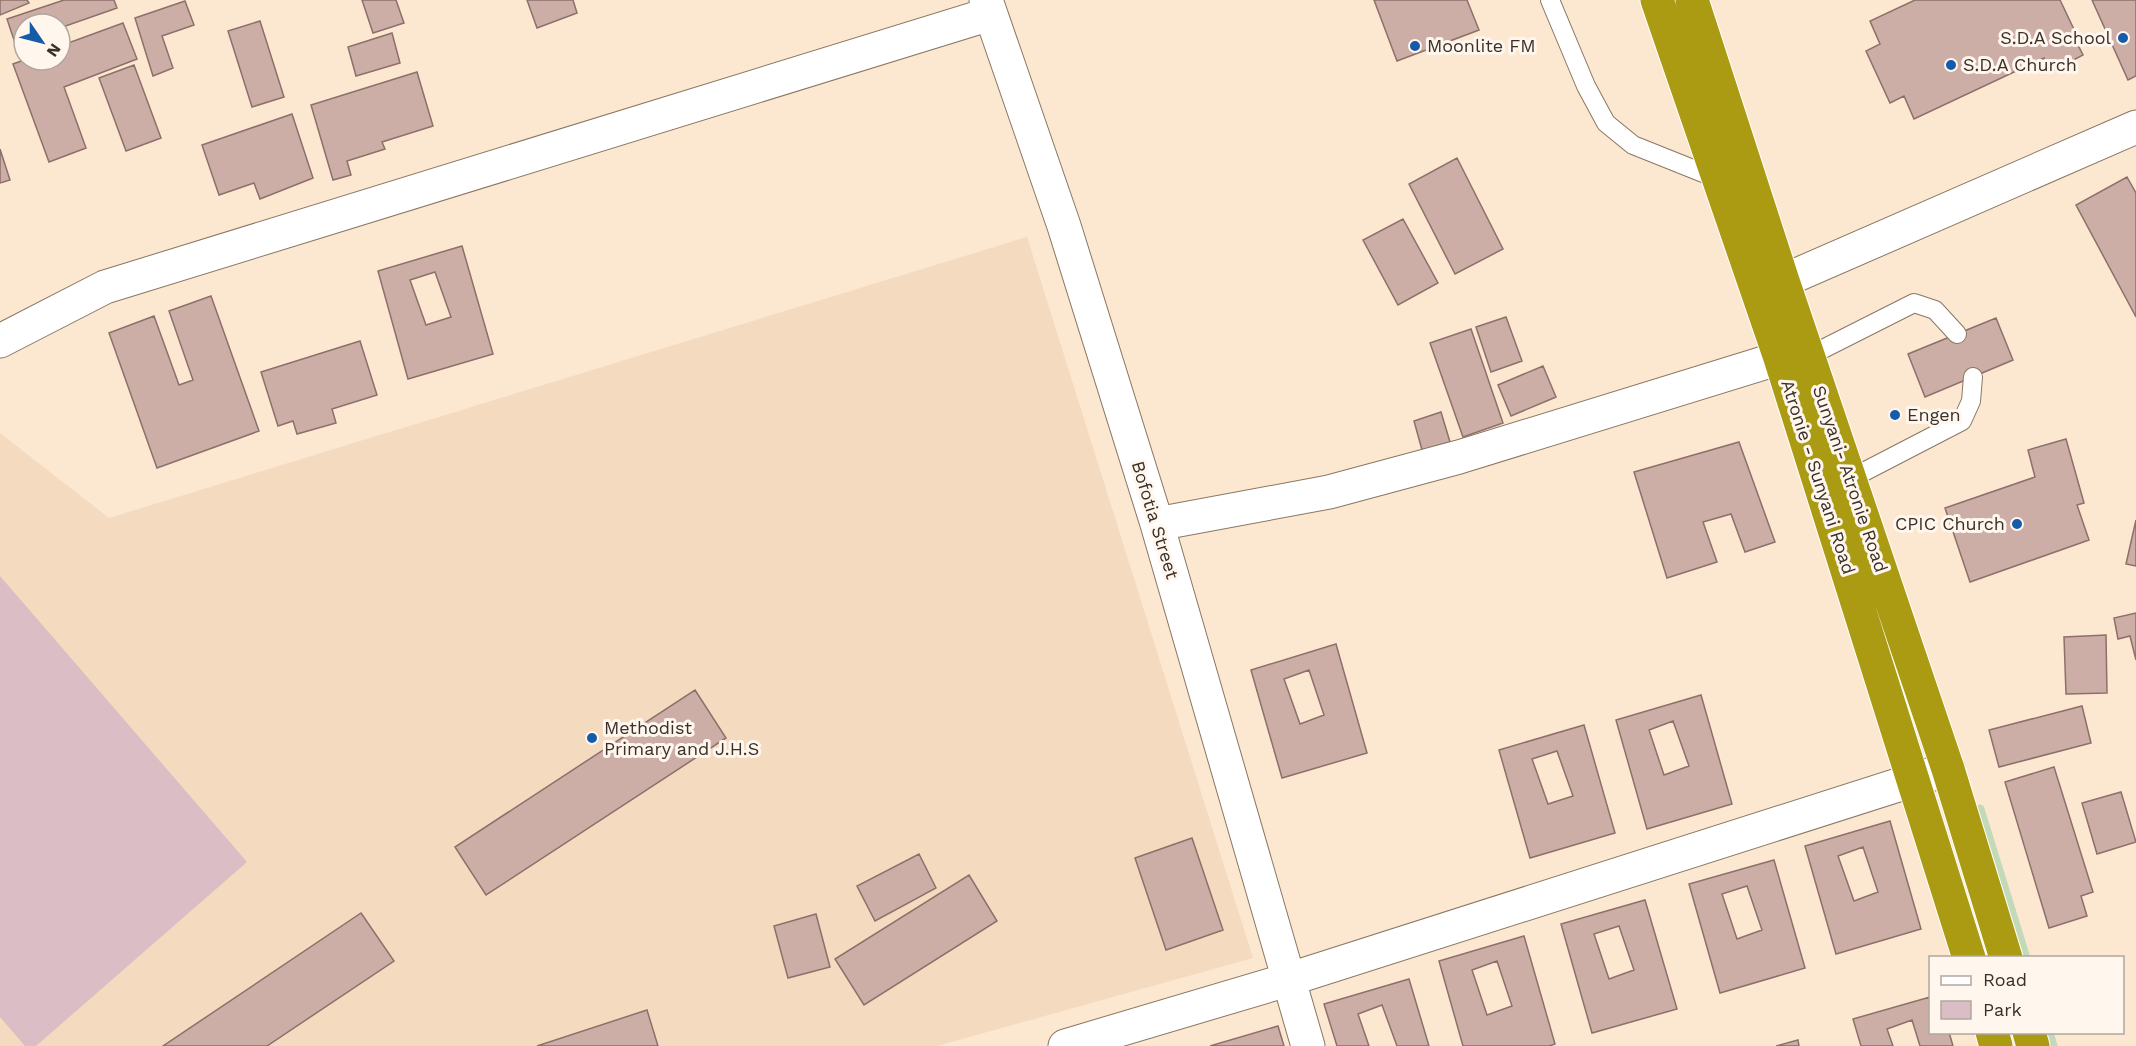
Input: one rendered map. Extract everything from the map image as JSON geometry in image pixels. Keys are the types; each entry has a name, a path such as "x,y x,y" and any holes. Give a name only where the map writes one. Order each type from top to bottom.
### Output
{"highway":[{"name":"Atronie - Sunyani Road","path":"1657,0 1718,179 1794,357 1914,781 1969,956"},
{"name":"Sunyani- Atronie Road","path":"1692,0 1783,281 1794,357 1850,479 1948,769 2006,956"}],"street":[{"path":"0,341 105,287 988,7"},
{"name":"Bofotia Street","path":"988,7 1064,226 1157,524 1287,980 1308,1046"},
{"path":"1783,281 2136,127"},
{"path":"1157,524 1329,492 1459,457 1794,357"},
{"path":"1065,1046 1287,980 1948,769"}],"lane":[{"path":"1550,0 1586,86 1605,123 1633,145 1718,179"},
{"path":"1794,357 1914,303 1935,310 1957,334"},
{"path":"1850,479 1962,421 1971,401 1973,377"}],"shaded area":[{"name":"Methodist Primary and J.H.S","path":"1027,237 1253,958 937,1046 0,1046 0,433 109,518"}],"green space":[{"path":"0,576 247,862 36,1046 25,1046 0,1017"}],"building":[{"path":"0,0 27,0 29,3 0,15"},
{"path":"64,0 114,0 117,8 72,24 72,12 28,12"},
{"path":"362,0 396,0 404,23 373,33"},
{"path":"527,0 573,0 577,13 537,28"},
{"name":"Moonlite FM","path":"1374,0 1467,0 1479,30 1397,61"},
{"name":"S.D.A Church","path":"1915,0 2060,0 2080,42 2077,43 2083,55 2051,72 2044,58 1914,119 1904,96 1890,103 1866,51 1880,44 1870,21"},
{"name":"S.D.A School","path":"2092,0 2136,0 2136,76 2128,80"},
{"path":"185,1 194,25 162,36 173,68 153,76 135,18"},
{"path":"12,17 12,34 7,19"},
{"path":"260,21 284,97 252,107 228,31"},
{"path":"123,23 137,59 64,87 86,148 49,162 16,72 72,72 72,42"},
{"path":"392,33 400,63 356,76 348,47"},
{"path":"134,65 161,138 126,151 99,78"},
{"path":"417,72 433,126 382,142 385,149 347,161 351,175 333,180 311,105"},
{"path":"292,114 313,178 260,199 254,183 219,195 202,145"},
{"path":"0,149 10,180 0,183"},
{"path":"1457,158 1503,249 1455,274 1409,184"},
{"path":"2127,177 2136,193 2136,317 2076,205"},
{"path":"1403,219 1438,283 1398,305 1363,240"},
{"path":"462,246 493,354 408,379 378,271","holes":["435,272 451,317 426,325 410,280"]},
{"path":"211,296 259,431 157,468 109,333 154,316 179,385 193,380 169,311"},
{"path":"1506,317 1522,361 1491,372 1476,327"},
{"path":"1996,318 2013,360 1925,397 1908,354"},
{"path":"1471,329 1503,423 1463,437 1430,343"},
{"path":"360,341 377,395 332,409 336,423 297,434 293,421 278,426 261,372"},
{"path":"1543,366 1556,397 1511,416 1498,385"},
{"path":"1441,412 1450,442 1422,450 1414,421"},
{"name":"CPIC Church","path":"2066,439 2084,503 2077,505 2089,540 1970,582 1945,508 2035,477 2028,450"},
{"path":"1739,442 1775,542 1745,552 1731,514 1703,522 1717,562 1667,578 1634,472"},
{"path":"2136,520 2136,566 2126,564"},
{"path":"2136,613 2136,660 2130,636 2118,639 2114,618"},
{"path":"2106,635 2107,693 2066,694 2064,637"},
{"path":"1336,644 1367,753 1282,778 1251,670","holes":["1309,670 1324,715 1300,724 1284,679"]},
{"path":"695,690 726,738 486,895 455,847"},
{"path":"1701,695 1732,804 1647,829 1616,720","holes":["1673,721 1689,766 1664,775 1649,730"]},
{"path":"2082,706 2091,743 1999,767 1989,730"},
{"path":"1584,725 1615,833 1530,858 1499,750","holes":["1557,751 1573,796 1548,804 1532,759"]},
{"path":"2054,767 2093,892 2081,896 2087,916 2049,928 2005,782"},
{"path":"2121,792 2136,842 2097,854 2082,803"},
{"path":"1890,821 1921,929 1836,954 1805,846","holes":["1863,847 1878,892 1854,901 1838,856"]},
{"path":"1192,838 1223,930 1166,950 1135,858"},
{"path":"919,854 936,888 875,921 857,886"},
{"path":"1774,860 1805,968 1720,993 1689,884","holes":["1747,886 1762,930 1737,939 1722,894"]},
{"path":"969,875 997,921 864,1005 835,959"},
{"path":"1645,900 1677,1009 1592,1033 1561,924","holes":["1619,926 1634,970 1609,979 1594,934"]},
{"path":"361,913 394,961 267,1046 163,1046"},
{"path":"816,914 830,967 788,978 774,926"},
{"path":"1524,936 1555,1044 1549,1046 1463,1046 1439,961","holes":["1497,961 1512,1006 1487,1015 1472,970"]},
{"path":"1409,979 1429,1046 1397,1046 1382,1005 1358,1014 1369,1046 1337,1046 1324,1004"},
{"path":"1929,997 1929,1034 1950,1034 1953,1046 1920,1046 1912,1020 1887,1029 1893,1046 1861,1046 1853,1019"},
{"path":"647,1010 658,1046 537,1046"},
{"path":"1278,1026 1284,1046 1210,1046"},
{"path":"1798,1040 1799,1046 1776,1046"}],"waterway":[{"path":"1980,809 2025,956"},
{"path":"2050,1034 2053,1046"}],"place":[{"name":"S.D.A School","path":"2123,38"},
{"name":"Moonlite FM","path":"1415,46"},
{"name":"S.D.A Church","path":"1951,65"},
{"name":"Engen","path":"1895,415"},
{"name":"CPIC Church","path":"2017,524"},
{"name":"Methodist Primary and J.H.S","path":"592,738"}]}
